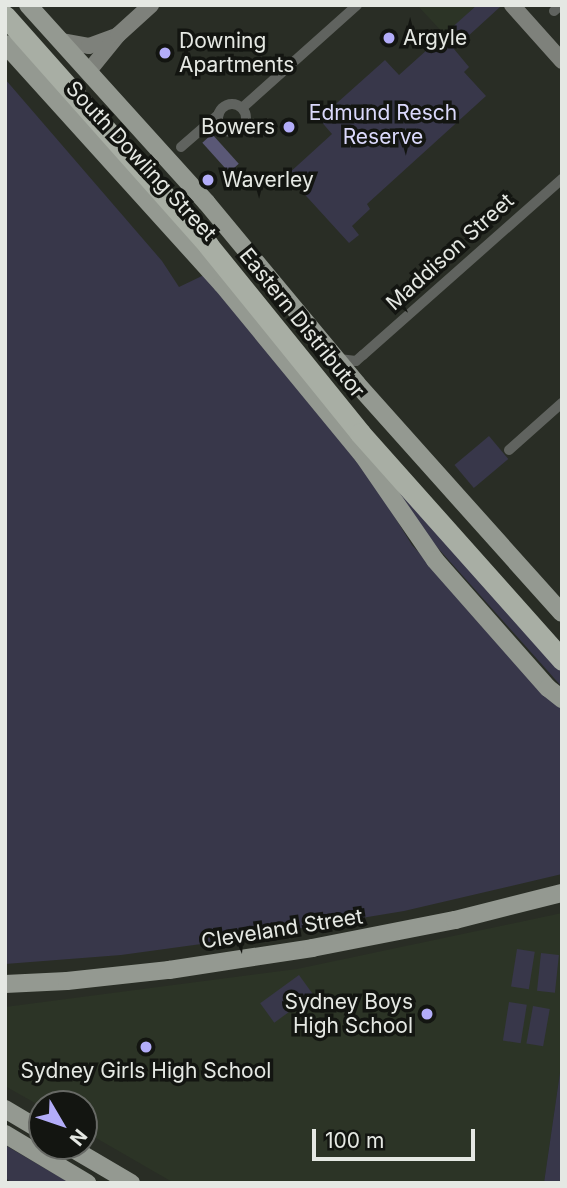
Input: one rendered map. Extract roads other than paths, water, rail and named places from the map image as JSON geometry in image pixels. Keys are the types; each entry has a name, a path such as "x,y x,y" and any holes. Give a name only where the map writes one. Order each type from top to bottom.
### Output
{"highway":[{"name":"Eastern Distributor","path":"13,5 215,233 317,364 562,639"},
{"name":"Eastern Distributor","path":"5,16 208,245 310,375 562,660"},
{"path":"5,31 92,128 208,245"}],"main road":[{"name":"South Dowling Street","path":"28,5 214,211 357,384 562,613"},
{"path":"88,72 118,35 151,5"},
{"path":"512,5 562,61"},
{"path":"61,41 89,47 118,35"},
{"name":"South Dowling Street","path":"5,44 222,284 364,457 435,560 548,688 562,699"},
{"name":"Cleveland Street","path":"5,984 142,973 312,948 454,920 562,893"},
{"path":"5,1109 28,1122"},
{"path":"5,1134 87,1183"},
{"path":"92,1160 131,1183"}],"street":[{"path":"243,108 356,5"},
{"path":"177,151 229,104 243,108"},
{"path":"219,114 222,127 234,131 245,124 243,108"},
{"name":"Maddison Street","path":"363,355 562,178"},
{"path":"336,358 346,362 363,355"},
{"path":"357,384 363,355"},
{"path":"509,450 562,403"}],"place":[{"name":"Argyle","path":"389,38"},
{"name":"Downing Apartments","path":"165,53"},
{"name":"Bowers","path":"289,127"},
{"name":"Waverley","path":"208,180"},
{"name":"Sydney Boys High School","path":"427,1014"},
{"name":"Sydney Girls High School","path":"146,1047"}],"park label":[{"name":"Edmund Resch Reserve","path":"383,125"}]}
